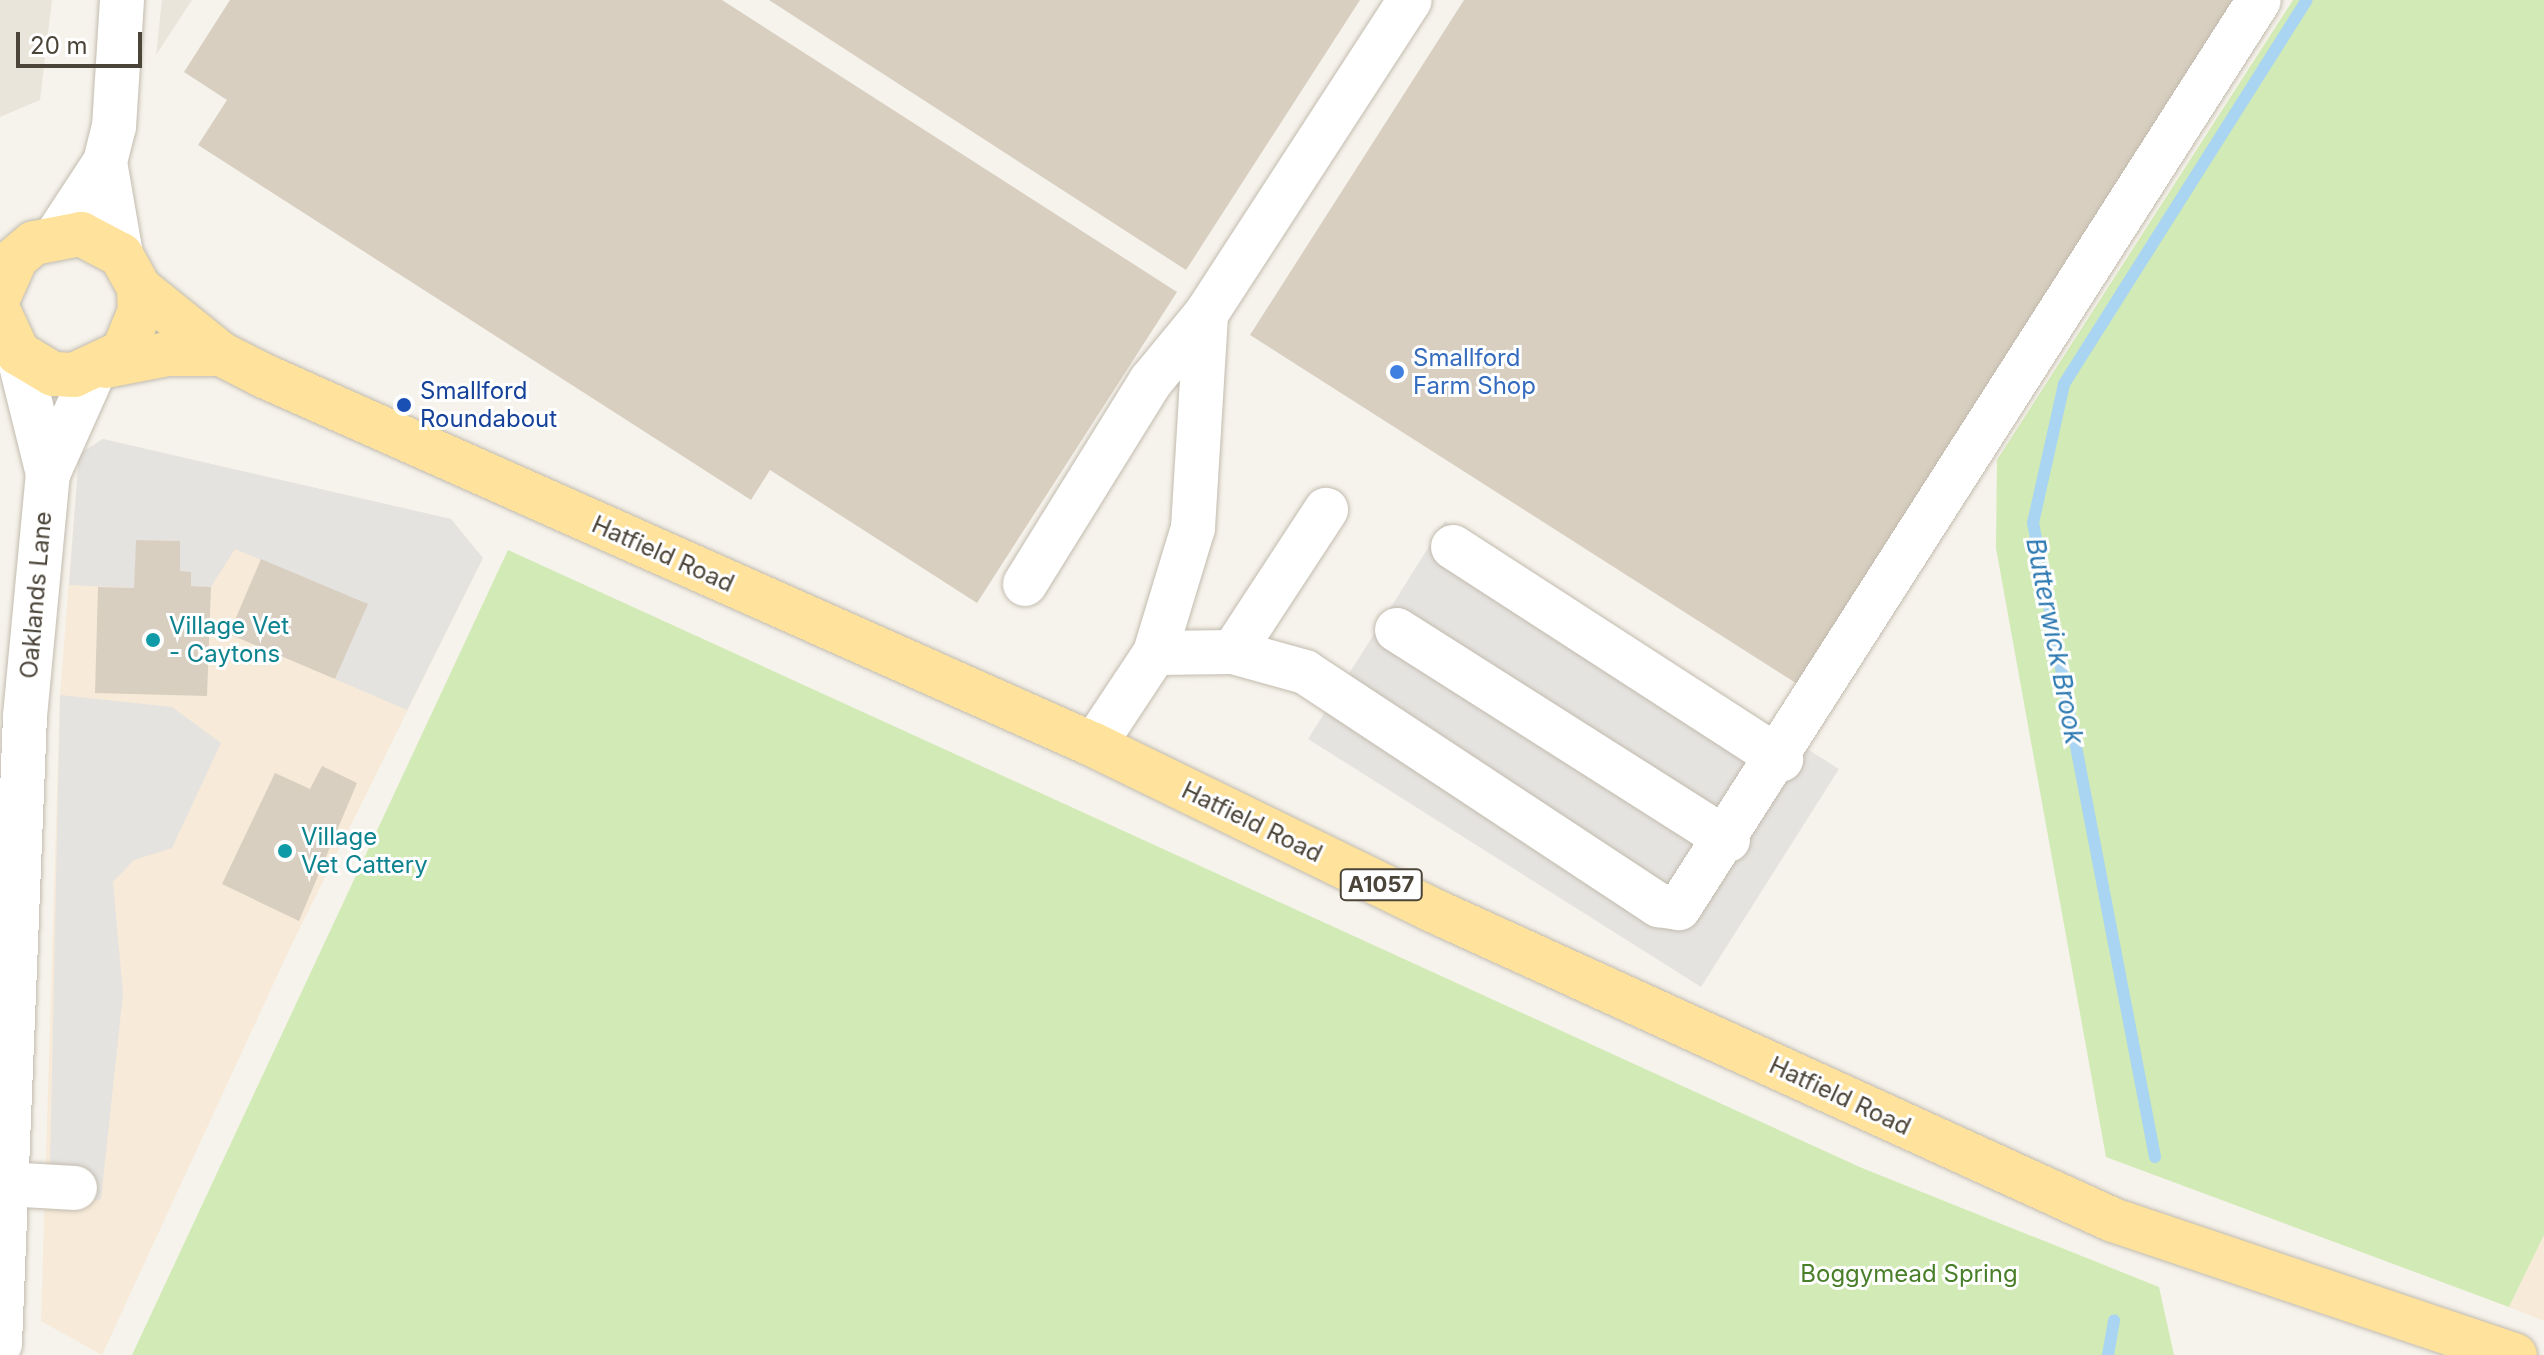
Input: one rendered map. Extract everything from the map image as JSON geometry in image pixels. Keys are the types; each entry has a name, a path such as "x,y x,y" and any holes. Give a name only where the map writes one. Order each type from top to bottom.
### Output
{"main road":[{"path":"81,234 130,272 135,333 100,369 53,374 4,322 16,258 31,238 81,234"},
{"name":"Hatfield Road","path":"130,272 221,354 1094,745 1430,909 2113,1220 2515,1355"},
{"name":"Hatfield Road","path":"100,369 167,354 221,354"}],"street":[{"path":"122,0 114,127 105,162 130,272"},
{"path":"1025,584 1151,381 1206,314 1410,0"},
{"path":"1155,653 1233,652 1305,672 1659,905 1679,908 1781,759 2259,0"},
{"path":"31,238 105,162"},
{"path":"1094,745 1155,653 1193,528 1206,314"},
{"name":"Oaklands Lane","path":"4,322 48,474"},
{"name":"Oaklands Lane","path":"0,1344 6,1184 12,717 48,474 100,369"},
{"path":"1233,652 1326,510"},
{"path":"1453,547 1781,759"},
{"path":"1397,630 1728,840"},
{"path":"6,1184 75,1188"}],"shaded area":[{"path":"0,0 52,0 40,100 0,117"},
{"path":"162,0 192,0 156,55"},
{"path":"103,439 451,519 483,558 290,948 102,1355 41,1321 60,695 79,454"},
{"path":"103,439 451,519 483,558 407,710 335,679 367,604 235,549 211,587 191,586 191,572 180,571 180,541 137,540 134,588 69,585 79,454"},
{"path":"1445,521 1839,769 1701,987 1308,739"},
{"path":"60,695 172,707 221,743 172,848 134,860 113,882 123,994 101,1199 49,1210"},
{"path":"2544,1235 2544,1321 2509,1307"}],"green space":[{"path":"2293,0 2544,0 2544,1235 2509,1307 2106,1157 1996,548 1997,460"},
{"name":"Boggymead Spring","path":"508,550 1862,1168 2159,1287 2174,1355 132,1355"}],"building":[{"path":"230,0 722,0 1177,292 977,603 770,470 751,500 198,145 227,100 184,72"},
{"path":"769,0 1360,0 1186,270"},
{"path":"1464,0 2238,0 1802,687 1250,335"},
{"name":"Village Vet - Caytons","path":"136,540 180,541 180,571 191,572 191,586 211,587 207,696 95,693 98,587 134,588"},
{"path":"261,559 368,604 335,679 229,634"},
{"name":"Village Vet Cattery","path":"322,766 357,783 299,921 222,884 275,773 310,789"}],"waterway":[{"name":"Butterwick Brook","path":"2155,1157 2033,523 2064,384 2307,0"},
{"name":"Butterwick Brook","path":"2108,1355 2114,1321"}],"place":[{"name":"Smallford Farm Shop","path":"1397,372"},
{"name":"Smallford Roundabout","path":"404,405"},
{"name":"Village Vet - Caytons","path":"153,640"},
{"name":"Village Vet Cattery","path":"285,851"}]}
